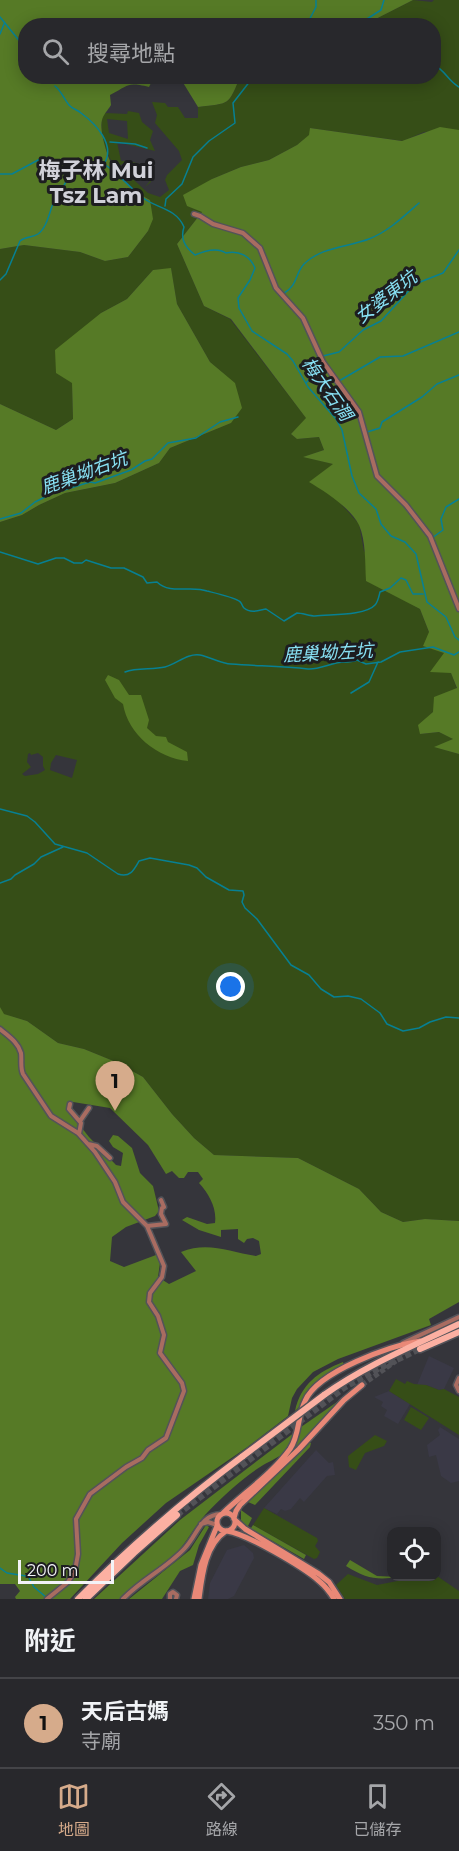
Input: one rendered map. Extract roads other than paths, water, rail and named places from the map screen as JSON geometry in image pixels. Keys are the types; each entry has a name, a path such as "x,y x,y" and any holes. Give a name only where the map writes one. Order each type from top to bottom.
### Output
{"main road":[{"path":"78,1599 173,1510 324,1395 356,1374 421,1340 459,1324"},
{"path":"420,1349 459,1332"},
{"path":"194,1599 201,1565 217,1525 217,1518 264,1476 290,1448 297,1433 305,1401 316,1386 334,1372 398,1345 421,1340"},
{"path":"199,1599 203,1573 210,1552 217,1538 234,1526 238,1508 299,1449 344,1400 362,1385"},
{"path":"222,1513 228,1513 245,1529 320,1574 340,1599"},
{"path":"86,1599 177,1515"},
{"path":"217,1525 221,1530 247,1537 313,1576 334,1599"}],"street":[{"path":"194,214 202,216 213,224 245,234 260,248 276,288 303,318 323,362 359,412 377,476 409,508 432,539 459,609"},
{"path":"0,1029 16,1043 21,1053 23,1074 51,1116 79,1134 88,1144 115,1182 123,1202 147,1226 164,1266 162,1277 150,1292 148,1302 157,1315 164,1335 160,1353 183,1384 184,1395 166,1438 148,1450 142,1458 90,1494 76,1519 78,1554 75,1571 68,1582 46,1599"},
{"path":"70,1104 69,1109 80,1122 79,1134"},
{"path":"80,1122 89,1108"},
{"path":"88,1144 98,1147 110,1158"},
{"path":"147,1226 165,1224 161,1214 164,1207 161,1200"},
{"path":"398,1345 459,1317"},
{"path":"459,1378 456,1385 459,1391"},
{"path":"123,1599 141,1582 175,1558 194,1538 201,1524 208,1517 222,1513"},
{"path":"201,1524 208,1522 217,1525"},
{"path":"169,1599 173,1592 177,1595 176,1599"}],"waterway":[{"path":"310,18 316,7 316,0"},
{"path":"368,18 381,10 384,0"},
{"path":"0,17 18,39"},
{"path":"0,34 4,24"},
{"path":"441,70 459,87"},
{"path":"165,206 166,199 182,184 193,157 209,141 235,123 233,103 248,84"},
{"path":"55,86 70,106 87,118 103,136 108,150 104,164"},
{"path":"110,142 135,144 147,148"},
{"name":"梅大石澗","path":"0,174 12,174 40,159 54,171 62,172 78,171 104,164 143,198 176,216 184,227 184,243 195,255 219,250 226,253 240,253 250,260 255,268 238,298 239,308 252,331 287,354 308,387 336,419 342,430 352,476 359,493 376,509 381,524 391,536 405,542 416,554 427,602 446,617 455,637 459,640"},
{"path":"0,280 6,274 20,241 38,234 44,227 55,199 67,181 68,173"},
{"path":"283,294 292,287 301,268 311,258 326,251 376,236 396,223 419,203"},
{"name":"女婆東坑","path":"323,356 339,352 363,330 381,321 415,284 443,273 459,250"},
{"path":"339,381 380,357 403,356 459,332"},
{"path":"306,383 312,377 313,367 319,361"},
{"path":"367,432 380,428 382,422 422,397 437,384 459,375"},
{"name":"鹿巢坳右坑","path":"0,519 21,513 35,502 51,494 90,482 95,483 131,470 152,459 168,443 196,438 220,422 238,417"},
{"path":"432,538 443,530 441,519 446,507 459,499"},
{"path":"0,552 38,564 64,558 74,563 82,563 86,560 111,568 124,568 143,577 147,583 157,582 168,588 201,589 224,595 240,601 247,610 266,609 284,621 297,613 315,616 346,614 370,609 378,601 380,592 390,588 401,578 406,580 413,594 423,594"},
{"name":"鹿巢坳左坑","path":"125,672 165,667 195,655 227,664 312,669 357,660 366,664 381,662 400,652 433,647 454,655 459,652"},
{"path":"351,693 369,682 378,662"},
{"path":"0,809 27,816 55,844 87,853 118,874 129,874 139,861 150,858 189,865 229,890 243,891 242,902 245,908 257,919 291,965 309,975 321,989 334,997 348,996 361,999 380,1013 387,1024 403,1031 419,1028 446,1017 459,1018"},
{"path":"0,883 11,879 41,857 63,847"},
{"path":"0,1568 7,1573 26,1576 34,1587 47,1598"}],"tunnel":[{"path":"177,1515 344,1388 420,1349"},
{"path":"362,1385 396,1361"}],"place":[{"name":"天后古媽","path":"115,1111"}],"district":[{"name":"梅子林 Mui Tsz Lam","path":"96,182"}]}
